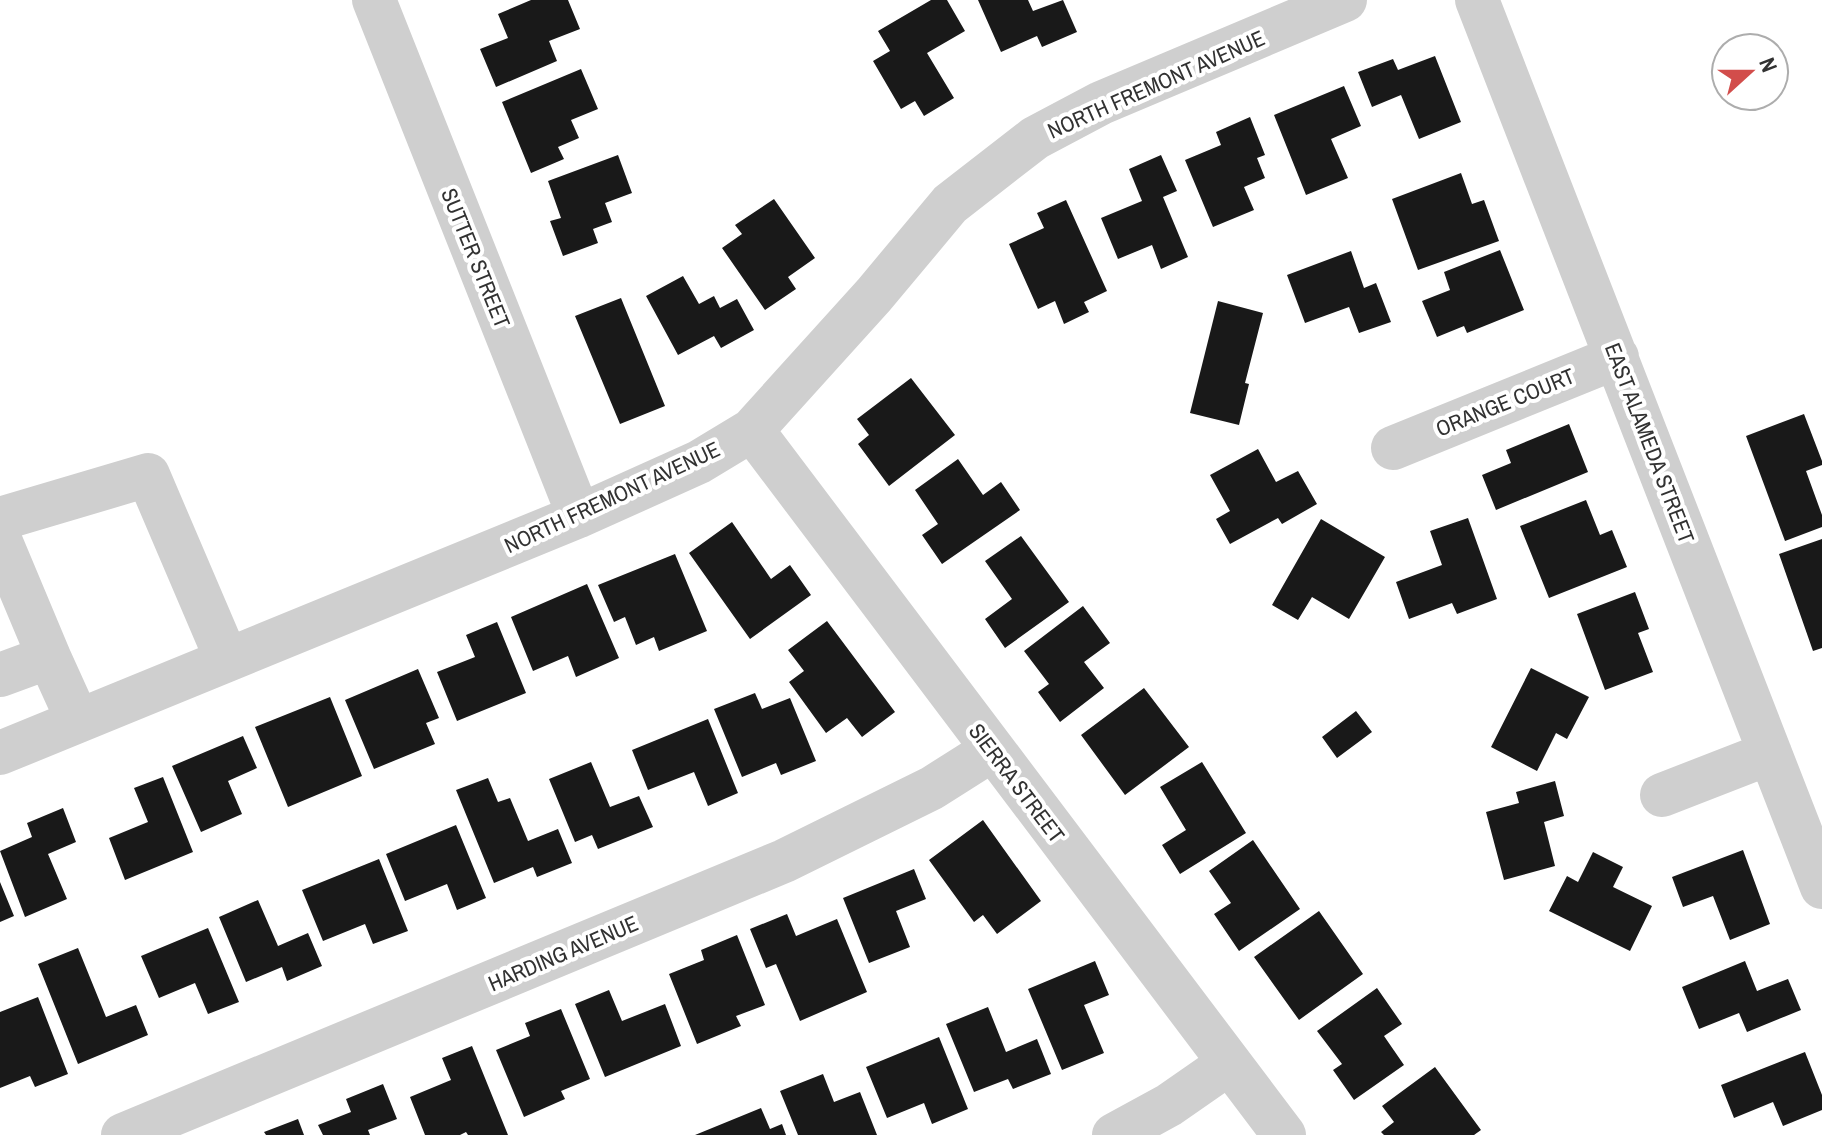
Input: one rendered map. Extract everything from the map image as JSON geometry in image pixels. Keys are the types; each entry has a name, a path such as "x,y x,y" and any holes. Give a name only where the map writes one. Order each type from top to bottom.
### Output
{"street":[{"name":"SUTTER STREET","path":"374,0 579,516"},
{"name":"NORTH FREMONT AVENUE","path":"0,753 579,516 699,462 752,430 874,295 950,204 1035,138 1101,103 1345,0"},
{"name":"EAST ALAMEDA STREET","path":"1477,0 1820,874"},
{"name":"ORANGE COURT","path":"1393,448 1617,357"},
{"name":"SIERRA STREET","path":"752,430 1284,1135"},
{"path":"0,519 148,475 227,660"},
{"path":"0,540 78,721"},
{"path":"0,675 49,657"},
{"name":"HARDING AVENUE","path":"123,1135 784,861 932,788 992,750"},
{"path":"1662,795 1770,753"},
{"path":"1114,1135 1169,1105 1228,1064"}],"building":[{"path":"531,0 568,0 580,29 549,41 557,61 496,87 480,49 508,38 498,14"},
{"path":"931,0 947,0 965,31 927,53 954,98 924,116 915,101 901,109 873,61 890,51 878,31"},
{"path":"978,0 1028,0 1033,11 1063,0 1077,32 1042,47 1037,36 1001,52"},
{"path":"1435,56 1461,122 1419,139 1401,95 1372,107 1358,72 1393,59 1398,70"},
{"path":"581,69 598,109 571,120 579,138 558,147 564,159 531,173 502,102"},
{"path":"1344,86 1361,126 1331,139 1348,178 1306,195 1274,115"},
{"path":"1250,117 1265,155 1257,158 1265,178 1244,187 1254,210 1213,227 1185,160 1221,145 1216,132"},
{"path":"618,155 632,193 605,203 612,222 593,229 598,243 563,256 550,221 561,218 548,181"},
{"path":"1161,155 1177,191 1163,197 1188,257 1161,269 1152,245 1118,259 1101,218 1142,201 1129,169"},
{"path":"1461,173 1472,204 1484,200 1499,241 1418,270 1392,199"},
{"path":"774,199 815,258 788,277 796,289 765,310 722,248 742,234 735,225"},
{"path":"1066,200 1107,291 1084,302 1089,312 1064,324 1055,301 1038,309 1009,244 1044,228 1037,213"},
{"path":"1500,250 1524,310 1467,333 1464,326 1437,337 1422,301 1450,290 1444,272"},
{"path":"1351,251 1364,288 1376,283 1391,322 1359,333 1349,307 1305,323 1287,275"},
{"path":"683,276 699,304 714,296 720,308 737,299 754,330 721,348 714,336 678,355 646,296"},
{"path":"621,298 665,406 620,424 575,316"},
{"path":"1218,301 1263,313 1245,383 1249,384 1239,425 1190,413"},
{"path":"911,378 955,435 889,486 858,444 869,435 857,419"},
{"path":"1804,414 1822,461 1822,465 1806,471 1822,515 1822,527 1785,541 1746,436"},
{"path":"1569,424 1588,472 1496,510 1482,475 1511,463 1506,450"},
{"path":"1258,449 1276,482 1298,471 1317,504 1282,524 1278,518 1230,544 1216,519 1230,511 1210,475"},
{"path":"958,459 983,495 1001,482 1020,510 942,564 922,535 938,524 915,490"},
{"path":"1586,500 1600,535 1612,530 1627,567 1549,598 1520,526"},
{"path":"1468,518 1497,599 1457,614 1452,603 1409,619 1396,582 1442,565 1430,531"},
{"path":"1321,519 1385,557 1349,619 1312,597 1298,620 1272,605"},
{"path":"732,522 771,579 790,565 811,595 750,639 689,553"},
{"path":"1021,536 1069,602 1005,648 985,619 1012,599 985,561"},
{"path":"1822,539 1822,648 1813,651 1779,554"},
{"path":"675,554 707,631 659,651 654,637 636,645 625,617 614,622 598,585"},
{"path":"587,584 619,658 576,677 568,656 533,671 511,617"},
{"path":"1635,592 1649,629 1638,633 1653,672 1605,690 1577,614"},
{"path":"1083,606 1110,643 1084,662 1104,688 1060,722 1038,692 1049,684 1024,651"},
{"path":"827,621 895,712 862,737 847,718 826,733 789,682 804,671 788,650"},
{"path":"497,622 526,693 457,721 437,672 475,657 466,635"},
{"path":"1531,668 1589,697 1567,739 1556,733 1537,771 1491,747"},
{"path":"418,669 439,718 426,723 435,744 374,769 345,700"},
{"path":"1144,688 1189,747 1125,795 1081,735"},
{"path":"755,693 762,709 790,698 816,761 781,775 776,763 742,777 714,709"},
{"path":"330,697 362,776 288,807 255,727"},
{"path":"1356,711 1372,732 1337,758 1322,737"},
{"path":"708,719 738,793 708,806 694,772 648,790 632,750"},
{"path":"243,736 257,768 228,781 242,814 201,832 172,766"},
{"path":"591,762 610,807 639,796 653,827 598,849 592,835 575,842 549,779"},
{"path":"1202,762 1246,833 1180,874 1162,845 1186,830 1160,787"},
{"path":"163,777 193,852 125,880 109,838 148,822 134,788"},
{"path":"488,778 498,802 510,798 528,841 558,829 572,863 537,877 533,867 494,883 456,790"},
{"path":"1555,781 1564,816 1544,822 1555,866 1504,880 1486,812 1519,803 1516,792"},
{"path":"63,808 76,842 48,854 67,899 25,917 0,851 32,837 27,823"},
{"path":"983,820 1041,901 997,934 983,915 974,922 929,860"},
{"path":"456,825 486,898 457,910 447,884 405,901 386,854"},
{"path":"1253,840 1300,909 1239,951 1214,914 1231,903 1209,871"},
{"path":"1743,850 1770,924 1730,940 1713,896 1683,907 1672,877"},
{"path":"1593,852 1623,867 1613,887 1652,906 1630,951 1549,911 1567,876 1578,882"},
{"path":"379,859 408,931 373,944 365,924 323,941 302,890"},
{"path":"914,869 926,899 896,911 910,947 869,963 843,898"},
{"path":"0,882 14,916 0,922"},
{"path":"258,900 278,946 308,933 322,966 287,981 282,967 246,982 219,917"},
{"path":"1319,911 1363,974 1299,1020 1254,957"},
{"path":"787,914 796,936 837,919 867,992 800,1021 776,964 766,968 750,929"},
{"path":"208,928 239,1002 208,1014 195,983 159,998 141,956"},
{"path":"737,935 765,1005 736,1016 741,1026 697,1044 669,974 704,960 701,950"},
{"path":"78,948 106,1017 136,1005 148,1035 78,1064 38,964"},
{"path":"1095,961 1109,995 1084,1005 1104,1053 1062,1070 1028,989"},
{"path":"1745,961 1757,991 1788,979 1801,1010 1747,1032 1739,1013 1699,1029 1682,987"},
{"path":"1377,988 1402,1024 1384,1036 1404,1065 1354,1100 1333,1070 1342,1064 1317,1031"},
{"path":"609,990 622,1021 665,1004 681,1046 605,1077 575,1004"},
{"path":"38,997 68,1074 35,1087 30,1076 0,1088 0,1012"},
{"path":"988,1007 1006,1052 1037,1039 1051,1074 1013,1089 1008,1079 974,1092 946,1024"},
{"path":"561,1009 590,1079 561,1091 565,1099 524,1117 496,1050 530,1036 525,1023"},
{"path":"939,1037 968,1109 932,1124 924,1103 887,1118 866,1067"},
{"path":"472,1046 508,1135 468,1135 466,1132 460,1135 425,1135 410,1097 451,1080 442,1058"},
{"path":"1805,1052 1822,1095 1822,1110 1783,1126 1773,1102 1734,1118 1721,1085"},
{"path":"1435,1067 1481,1130 1474,1135 1384,1135 1381,1132 1394,1122 1382,1106"},
{"path":"823,1074 834,1102 860,1092 877,1135 798,1135 780,1091"},
{"path":"383,1084 397,1119 368,1130 370,1135 323,1135 318,1125 351,1112 346,1099"},
{"path":"761,1108 770,1129 782,1124 786,1135 695,1135"},
{"path":"298,1119 304,1135 266,1135 264,1132"}]}
